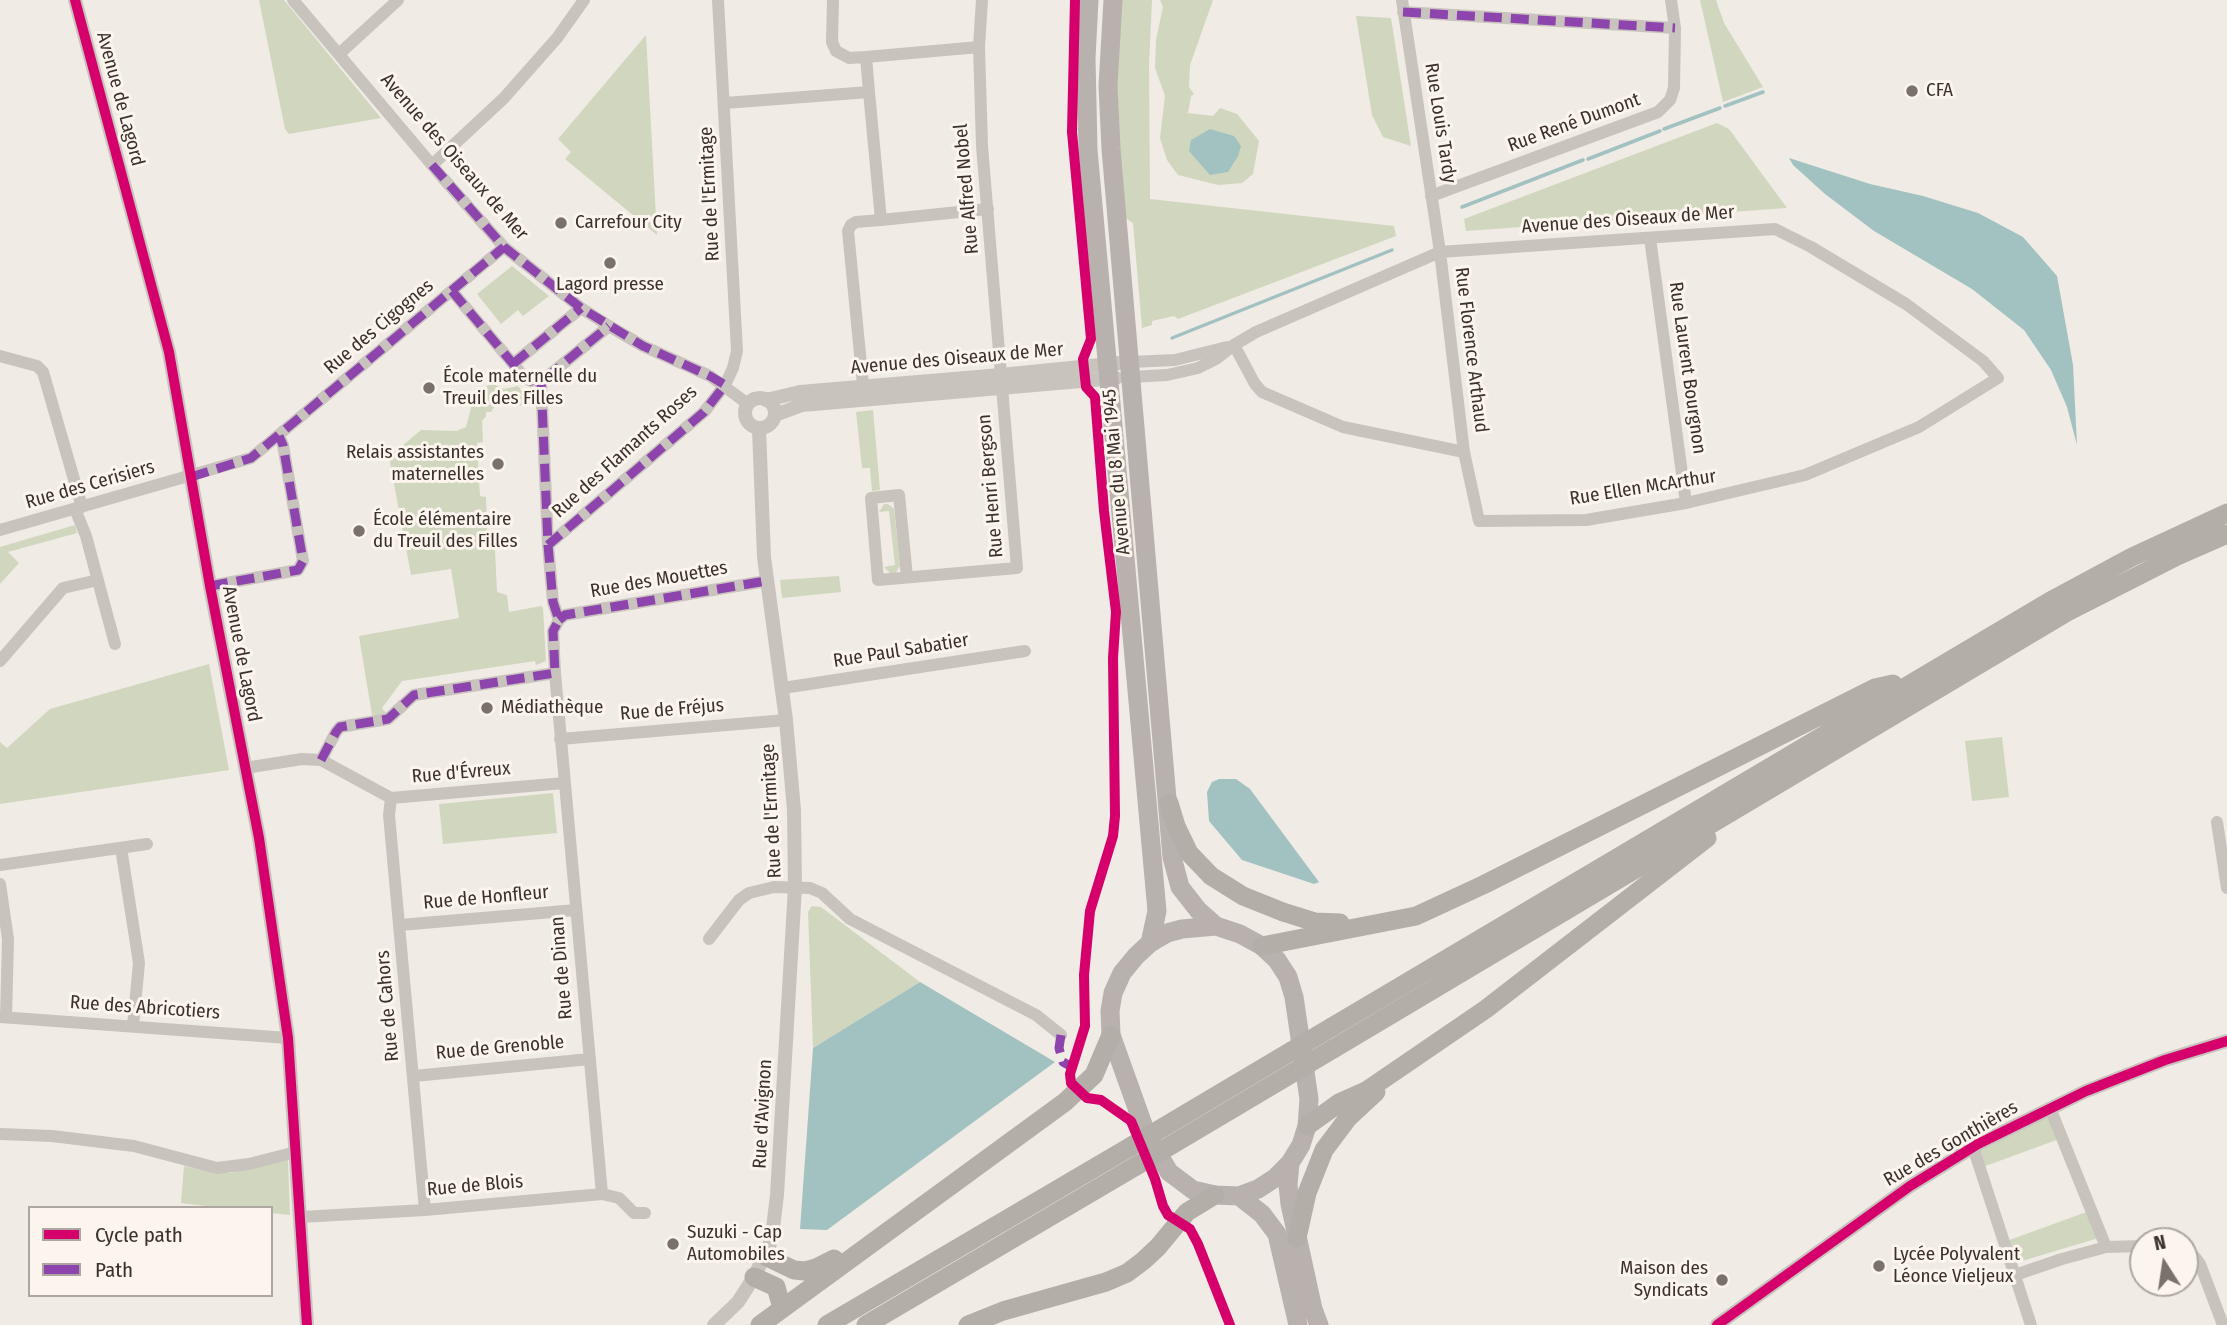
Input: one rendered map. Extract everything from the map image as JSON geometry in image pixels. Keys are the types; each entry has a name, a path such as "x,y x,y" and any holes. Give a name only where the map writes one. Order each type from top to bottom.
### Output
{"highway":[{"path":"827,1325 2054,598 2132,557 2227,513"},
{"path":"866,1325 2067,612 2177,555 2227,534"},
{"path":"1262,946 1416,916 1875,688 1917,678"},
{"path":"1307,1126 1324,1112 1366,1091 1409,1063 1486,1009 1690,850 1729,824 1755,797"},
{"path":"1169,803 1189,853 1198,864 1227,887 1283,912 1315,922 1373,924"},
{"path":"760,1325 1065,1102 1094,1075 1111,1035"},
{"path":"1297,1238 1307,1193 1324,1150 1348,1118 1409,1063"},
{"path":"968,1325 1003,1311 1106,1282 1127,1273 1158,1247 1186,1212 1215,1195"},
{"path":"765,1256 794,1270 805,1271 882,1235"},
{"path":"754,1276 776,1287 782,1308"}],"main road":[{"name":"Avenue du 8 Mai 1945","path":"1089,0 1086,115 1157,911 1150,943"},
{"name":"Avenue du 8 Mai 1945","path":"1112,0 1109,114 1175,875 1188,899 1216,926"},
{"name":"Avenue du 8 Mai 1945","path":"1216,926 1240,934 1262,946 1277,960 1288,977 1294,997 1309,1100 1307,1126 1290,1163 1275,1178 1258,1189 1239,1196 1215,1195 1185,1186 1169,1172 1146,1133 1111,1035 1110,1011 1113,993 1122,974 1136,956 1167,933 1216,926"},
{"name":"Avenue du 8 Mai 1945","path":"1290,1163 1288,1185 1297,1238 1312,1309 1319,1325"},
{"path":"1239,1196 1262,1214 1277,1234 1298,1325"}],"street":[{"name":"Avenue de Lagord","path":"75,0 169,352 210,586 259,838 288,1038 307,1325"},
{"name":"Avenue des Oiseaux de Mer","path":"293,0 504,247 581,308 643,346 710,376 748,404"},
{"path":"339,54 398,0"},
{"path":"432,165 504,98 557,38 584,0"},
{"name":"Rue de l'Ermitage","path":"718,0 737,351 725,385"},
{"path":"833,0 832,42 836,51 849,58 979,47"},
{"name":"Rue Alfred Nobel","path":"982,0 979,47 981,134 1002,381"},
{"name":"Rue René Dumont","path":"1432,197 1658,112 1670,100 1674,88 1675,28 1671,0"},
{"path":"1403,6 1675,28"},
{"name":"Rue Louis Tardy","path":"1403,6 1440,253"},
{"path":"866,57 881,220"},
{"path":"725,103 869,92"},
{"path":"864,393 848,232 850,225 856,222 988,209"},
{"name":"Avenue des Oiseaux de Mer","path":"766,400 800,392 864,393 1108,371 1130,370 1167,374 1198,368 1256,332 1440,253 1774,229 1788,234 1906,304 1983,361 1998,378"},
{"name":"Rue Laurent Bourgnon","path":"1650,238 1686,503"},
{"name":"Rue des Cigognes","path":"191,477 251,458 504,247"},
{"name":"Rue Florence Arthaud","path":"1440,253 1464,452"},
{"path":"452,291 525,378 542,403"},
{"path":"513,364 581,308"},
{"path":"525,378 531,381 541,380 609,326"},
{"path":"1234,345 1262,392 1343,427 1464,452"},
{"path":"0,356 37,366 43,372 115,645"},
{"name":"Rue Ellen McArthur","path":"1464,452 1479,521 1586,520 1686,503 1805,475 1919,428 1998,378"},
{"name":"Rue de Dinan","path":"541,380 548,545 553,602 558,620 553,631 555,673 602,1194"},
{"name":"Rue Henri Bergson","path":"907,577 899,495 871,498 878,580 1017,568 1002,381"},
{"name":"Rue des Flamants Roses","path":"548,545 704,412 725,385"},
{"name":"Avenue des Oiseaux de Mer","path":"775,415 802,405 864,393"},
{"path":"756,399 766,400 773,406 775,415 769,425 759,429 747,422 745,412 748,404 756,399"},
{"name":"Rue de l'Ermitage","path":"759,429 766,581 783,688 794,810 795,887 810,888 821,893 850,919 1036,1016 1061,1035"},
{"path":"210,586 298,570 303,561 283,445 279,436"},
{"name":"Rue des Cerisiers","path":"0,530 191,477"},
{"path":"0,661 63,588 98,580"},
{"name":"Rue des Mouettes","path":"558,620 565,615 766,581"},
{"name":"Rue Paul Sabatier","path":"783,688 1026,652"},
{"path":"245,768 302,759 321,760 340,727 388,719 414,695 555,673"},
{"name":"Rue de Fréjus","path":"560,739 786,720"},
{"name":"Rue d'Évreux","path":"321,760 391,798 564,783"},
{"name":"Rue de Cahors","path":"391,798 389,815 425,1210"},
{"path":"2217,822 2227,888"},
{"path":"0,866 147,844"},
{"path":"121,848 139,963 132,1027"},
{"path":"0,884 9,939 3,1017"},
{"path":"709,939 739,900 749,893 774,887 795,887"},
{"name":"Rue d'Avignon","path":"714,1325 738,1302 765,1256 776,1212 795,887"},
{"name":"Rue de Honfleur","path":"400,925 576,909"},
{"name":"Rue des Abricotiers","path":"3,1017 288,1038"},
{"name":"Rue des Gonthières","path":"1717,1325 1910,1186 1973,1147 2086,1091 2165,1060 2227,1041"},
{"name":"Rue de Grenoble","path":"414,1076 590,1059"},
{"path":"2050,1108 2106,1247"},
{"path":"0,1133 134,1146 217,1168 249,1164 296,1152"},
{"path":"1973,1147 2031,1325"},
{"path":"602,1194 619,1198 634,1213 645,1213"},
{"name":"Rue de Blois","path":"301,1217 425,1210 602,1194"},
{"path":"2015,1275 2106,1247 2129,1246"},
{"path":"2199,1263 2223,1325"}],"green space":[{"path":"259,0 284,0 381,118 289,134 285,129"},
{"path":"1120,0 1152,0 1149,65 1150,199 1394,226 1396,236 1178,319 1174,316 1152,321 1152,325 1142,328 1133,223 1124,217 1116,96"},
{"path":"1160,0 1213,0 1190,65 1189,87 1194,94 1191,96 1188,113 1213,116 1220,108 1237,114 1259,141 1253,174 1242,183 1218,185 1178,175 1167,160 1160,138 1165,96 1155,68 1156,40 1163,7"},
{"path":"1700,0 1716,0 1724,23 1763,87 1723,102"},
{"path":"1356,16 1391,18 1411,146 1383,137 1372,115"},
{"path":"646,35 657,235 565,159 571,152 558,139"},
{"path":"1717,123 1729,129 1787,208 1466,231 1464,219"},
{"path":"512,266 549,296 523,316 518,310 501,324 477,294"},
{"path":"491,383 504,389 518,386 532,405 495,406 491,412 486,412 482,421 483,442 477,443 480,496 486,497 487,530 494,530 497,592 507,595 509,612 541,606 543,608 546,661 536,665 535,661 402,681 382,708 387,714 372,715 359,636 459,618 451,569 411,575 389,457 421,430 456,431 466,427 471,408 466,402"},
{"path":"873,410 880,490 872,491 870,468 862,468 856,412"},
{"path":"884,504 894,509 900,566 895,574 891,574 884,567 895,565 889,511 879,512"},
{"path":"75,525 77,533 8,552 19,563 0,584 0,547"},
{"path":"839,576 841,592 782,598 780,580"},
{"path":"209,664 229,770 0,804 0,742 7,748 50,709"},
{"path":"2002,737 2009,797 1972,801 1965,741"},
{"path":"553,793 557,833 443,844 439,804"},
{"path":"812,906 821,907 920,982 813,1048 808,912"},
{"path":"2050,1108 2062,1138 1980,1168 1978,1144"},
{"path":"288,1160 290,1215 273,1213 273,1206 206,1206 181,1203 184,1166 216,1173 230,1173"},
{"path":"2092,1210 2102,1237 2012,1264 2004,1242"}],"water":[{"path":"1210,129 1234,136 1241,146 1228,172 1210,175 1189,151 1191,140"},
{"path":"1789,158 1870,184 1923,196 1978,213 2023,237 2057,276 2073,365 2077,445 2067,407 2051,370 2024,330 1972,289 1874,231 1825,194 1793,165"},
{"path":"1219,779 1236,779 1250,789 1319,882 1314,884 1242,860 1209,821 1207,792 1212,782"},
{"path":"920,982 1055,1062 827,1230 800,1229 813,1048"}],"waterway":[{"path":"1725,106 1763,92"},
{"path":"1664,129 1720,108"},
{"path":"1588,159 1660,131"},
{"path":"1462,207 1583,160"},
{"path":"1172,338 1392,250"}],"marked path":[{"path":"1403,12 1675,28"},
{"path":"432,165 504,247 581,308 643,346 725,385 704,412 548,545"},
{"path":"191,477 251,458 504,247"},
{"path":"452,291 525,378 531,381 547,377 609,326"},
{"path":"513,364 581,308"},
{"path":"321,760 340,727 388,719 414,695 555,673 553,631 559,620 553,602 548,545 541,380"},
{"path":"210,586 298,570 303,561 283,445 279,436"},
{"path":"559,620 565,615 766,581"},
{"path":"1061,1035 1059,1048 1063,1062 1072,1067"}],"cycle path":[{"path":"75,0 169,352 210,586 259,838 288,1038 307,1325"},
{"path":"1075,0 1072,132 1091,339 1083,359 1086,387 1095,397 1104,511 1116,612 1113,658 1115,816 1113,836 1090,911 1084,975 1085,1026 1070,1074 1071,1083 1087,1098 1101,1100 1131,1121 1163,1206 1168,1215 1190,1229 1230,1325"},
{"path":"1717,1325 1910,1186 1978,1144 2086,1091 2165,1060 2227,1041"}],"place":[{"name":"CFA","path":"1912,91"},
{"name":"Carrefour City","path":"561,223"},
{"name":"Lagord presse","path":"610,263"},
{"name":"École maternelle du Treuil des Filles","path":"429,388"},
{"name":"Relais assistantes maternelles","path":"498,464"},
{"name":"École élémentaire du Treuil des Filles","path":"359,531"},
{"name":"Médiathèque","path":"487,708"},
{"name":"Suzuki - Cap Automobiles","path":"673,1244"},
{"name":"Lycée Polyvalent Léonce Vieljeux","path":"1879,1266"},
{"name":"Maison des Syndicats","path":"1722,1280"}]}
